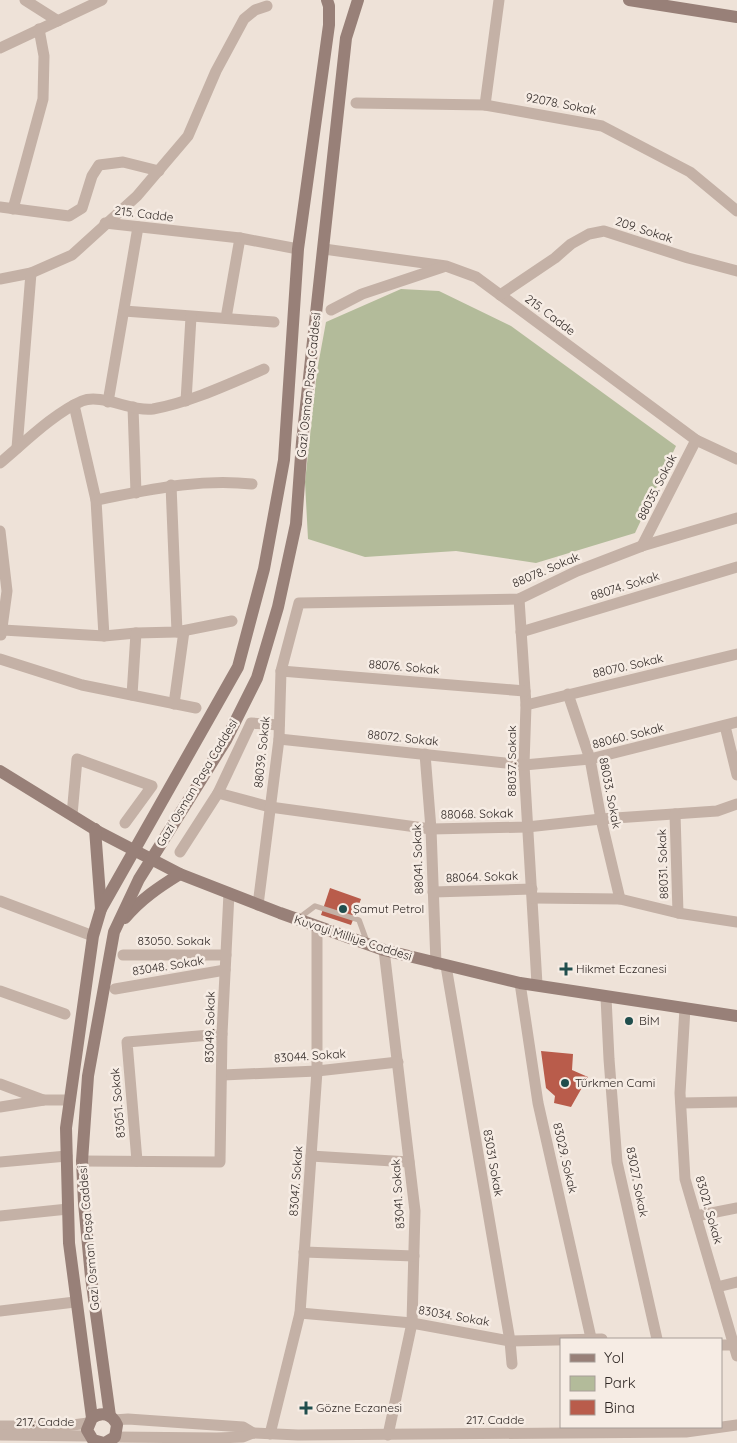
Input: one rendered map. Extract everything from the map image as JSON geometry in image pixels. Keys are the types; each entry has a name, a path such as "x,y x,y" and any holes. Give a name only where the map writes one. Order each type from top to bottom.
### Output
{"main road":[{"name":"Gazi Osman Paşa Caddesi","path":"327,0 329,6 329,25 298,250 284,460 262,578 238,667 101,909 94,936 66,1128 69,1244 76,1302 100,1437 117,1431 112,1418 91,1277 82,1161 88,1076 114,932 139,879 226,740 253,687 278,607 296,524 302,442 346,38 358,0"},
{"path":"629,0 737,17"},
{"name":"Kuvayi Milliye Caddesi","path":"0,771 95,829 180,874 384,950 520,983 537,984 606,997 737,1016"},
{"path":"95,829 101,909"},
{"path":"114,932 138,904 180,874"},
{"path":"100,1437 97,1415 112,1418"}],"street":[{"path":"26,0 58,20"},
{"path":"0,48 102,0"},
{"path":"486,105 499,0"},
{"path":"0,279 31,273 72,255 105,223 137,196 188,136 216,71 244,19 255,10 267,6"},
{"path":"13,209 43,99 44,56 39,29"},
{"name":"92078. Sokak","path":"356,102 486,105 602,126 690,172 737,211"},
{"path":"0,207 69,216 82,208 92,176 99,165 123,162 159,171"},
{"name":"215. Cadde","path":"105,223 240,238 298,250"},
{"path":"108,402 138,227"},
{"name":"209. Sokak","path":"500,295 555,258 571,244 589,234 604,231 688,258 737,271"},
{"path":"226,318 240,238"},
{"name":"215. Cadde","path":"324,249 446,266 476,278 696,440 737,459"},
{"path":"331,310 362,294 446,266"},
{"path":"17,448 31,273"},
{"path":"124,312 274,322"},
{"path":"186,401 191,317"},
{"path":"0,463 17,448 83,400 151,409 186,401 264,369"},
{"path":"74,406 96,500 104,636"},
{"path":"134,407 136,493"},
{"name":"88035. Sokak","path":"642,546 696,440"},
{"path":"96,500 171,485 231,482 252,484"},
{"path":"171,485 180,631 174,704"},
{"name":"88078. Sokak","path":"299,603 519,599 578,571 642,546 737,518"},
{"path":"0,531 7,591 1,633 104,636 180,631 232,620"},
{"name":"88074. Sokak","path":"521,632 737,567"},
{"name":"88037. Sokak","path":"519,599 526,705 524,765 537,984"},
{"name":"88039. Sokak","path":"258,904 279,739 282,671 299,603"},
{"path":"132,695 136,633"},
{"name":"88070. Sokak","path":"526,705 737,654"},
{"path":"0,660 82,685 196,708"},
{"name":"88076. Sokak","path":"282,671 525,691"},
{"name":"88033. Sokak","path":"568,694 590,759 601,819 620,900"},
{"name":"88060. Sokak","path":"524,765 590,759 737,722"},
{"path":"180,852 218,794 251,723 279,725"},
{"path":"725,726 737,774"},
{"name":"88072. Sokak","path":"279,739 524,765"},
{"name":"88041. Sokak","path":"425,754 431,829 433,892 441,965"},
{"path":"72,815 77,759 152,786 125,823"},
{"name":"88068. Sokak","path":"218,794 270,807 431,829 527,827 601,819 717,811 737,804"},
{"name":"88031. Sokak","path":"675,814 678,913"},
{"name":"88064. Sokak","path":"433,892 533,893"},
{"name":"83049. Sokak","path":"137,1161 220,1162 223,1075 222,1034 228,893"},
{"path":"533,893 620,900 678,913 737,922"},
{"path":"0,901 94,936"},
{"name":"83047. Sokak","path":"270,1434 300,1313 317,1072 317,926"},
{"name":"83041. Sokak","path":"384,950 415,1211 412,1323 388,1435"},
{"name":"83050. Sokak","path":"123,955 226,955"},
{"name":"83031 Sokak","path":"441,965 510,1341 512,1364"},
{"name":"83048. Sokak","path":"115,989 225,970"},
{"name":"83029. Sokak","path":"520,983 538,1103 597,1338"},
{"path":"0,991 65,1014"},
{"name":"83027. Sokak","path":"606,997 608,1059 617,1162 657,1338"},
{"name":"83021. Sokak","path":"686,1008 681,1103 685,1179 736,1350"},
{"name":"83051. Sokak","path":"137,1161 127,1042 222,1034"},
{"name":"83044. Sokak","path":"223,1075 317,1072 398,1062"},
{"path":"0,1084 44,1100"},
{"path":"0,1107 44,1100 70,1100"},
{"path":"681,1103 737,1102"},
{"path":"0,1162 67,1156"},
{"path":"311,1156 409,1162"},
{"path":"82,1161 137,1161"},
{"path":"696,1216 737,1208"},
{"path":"0,1216 68,1209"},
{"path":"304,1252 414,1256"},
{"path":"717,1287 737,1282"},
{"path":"0,1311 76,1302"},
{"name":"83034. Sokak","path":"300,1313 412,1323 510,1341 560,1340"},
{"path":"722,1345 736,1350"},
{"name":"217. Cadde","path":"112,1418 243,1427 248,1435"},
{"name":"217. Cadde","path":"722,1427 737,1425"},
{"name":"217. Cadde","path":"0,1426 66,1426 100,1437"},
{"name":"217. Cadde","path":"0,1435 217,1441 248,1435 270,1434 335,1439 388,1435 415,1439 588,1438 711,1428"},
{"path":"671,1443 676,1432"}],"lane":[{"path":"297,919 315,906 359,920 367,944"}],"green space":[{"path":"401,289 439,291 511,326 676,446 635,533 536,563 456,551 365,557 308,539 305,482 317,371 326,322"}],"building":[{"path":"330,888 361,899 351,925 321,915"},
{"name":"Türkmen Cami","path":"541,1051 573,1054 572,1070 588,1077 571,1107 554,1103 555,1096 546,1088"}],"place":[{"name":"Şamut Petrol","path":"343,909"},
{"name":"Hikmet Eczanesi","path":"566,969"},
{"name":"BİM","path":"629,1021"},
{"name":"Türkmen Cami","path":"565,1083"},
{"name":"Gözne Eczanesi","path":"306,1408"}]}
